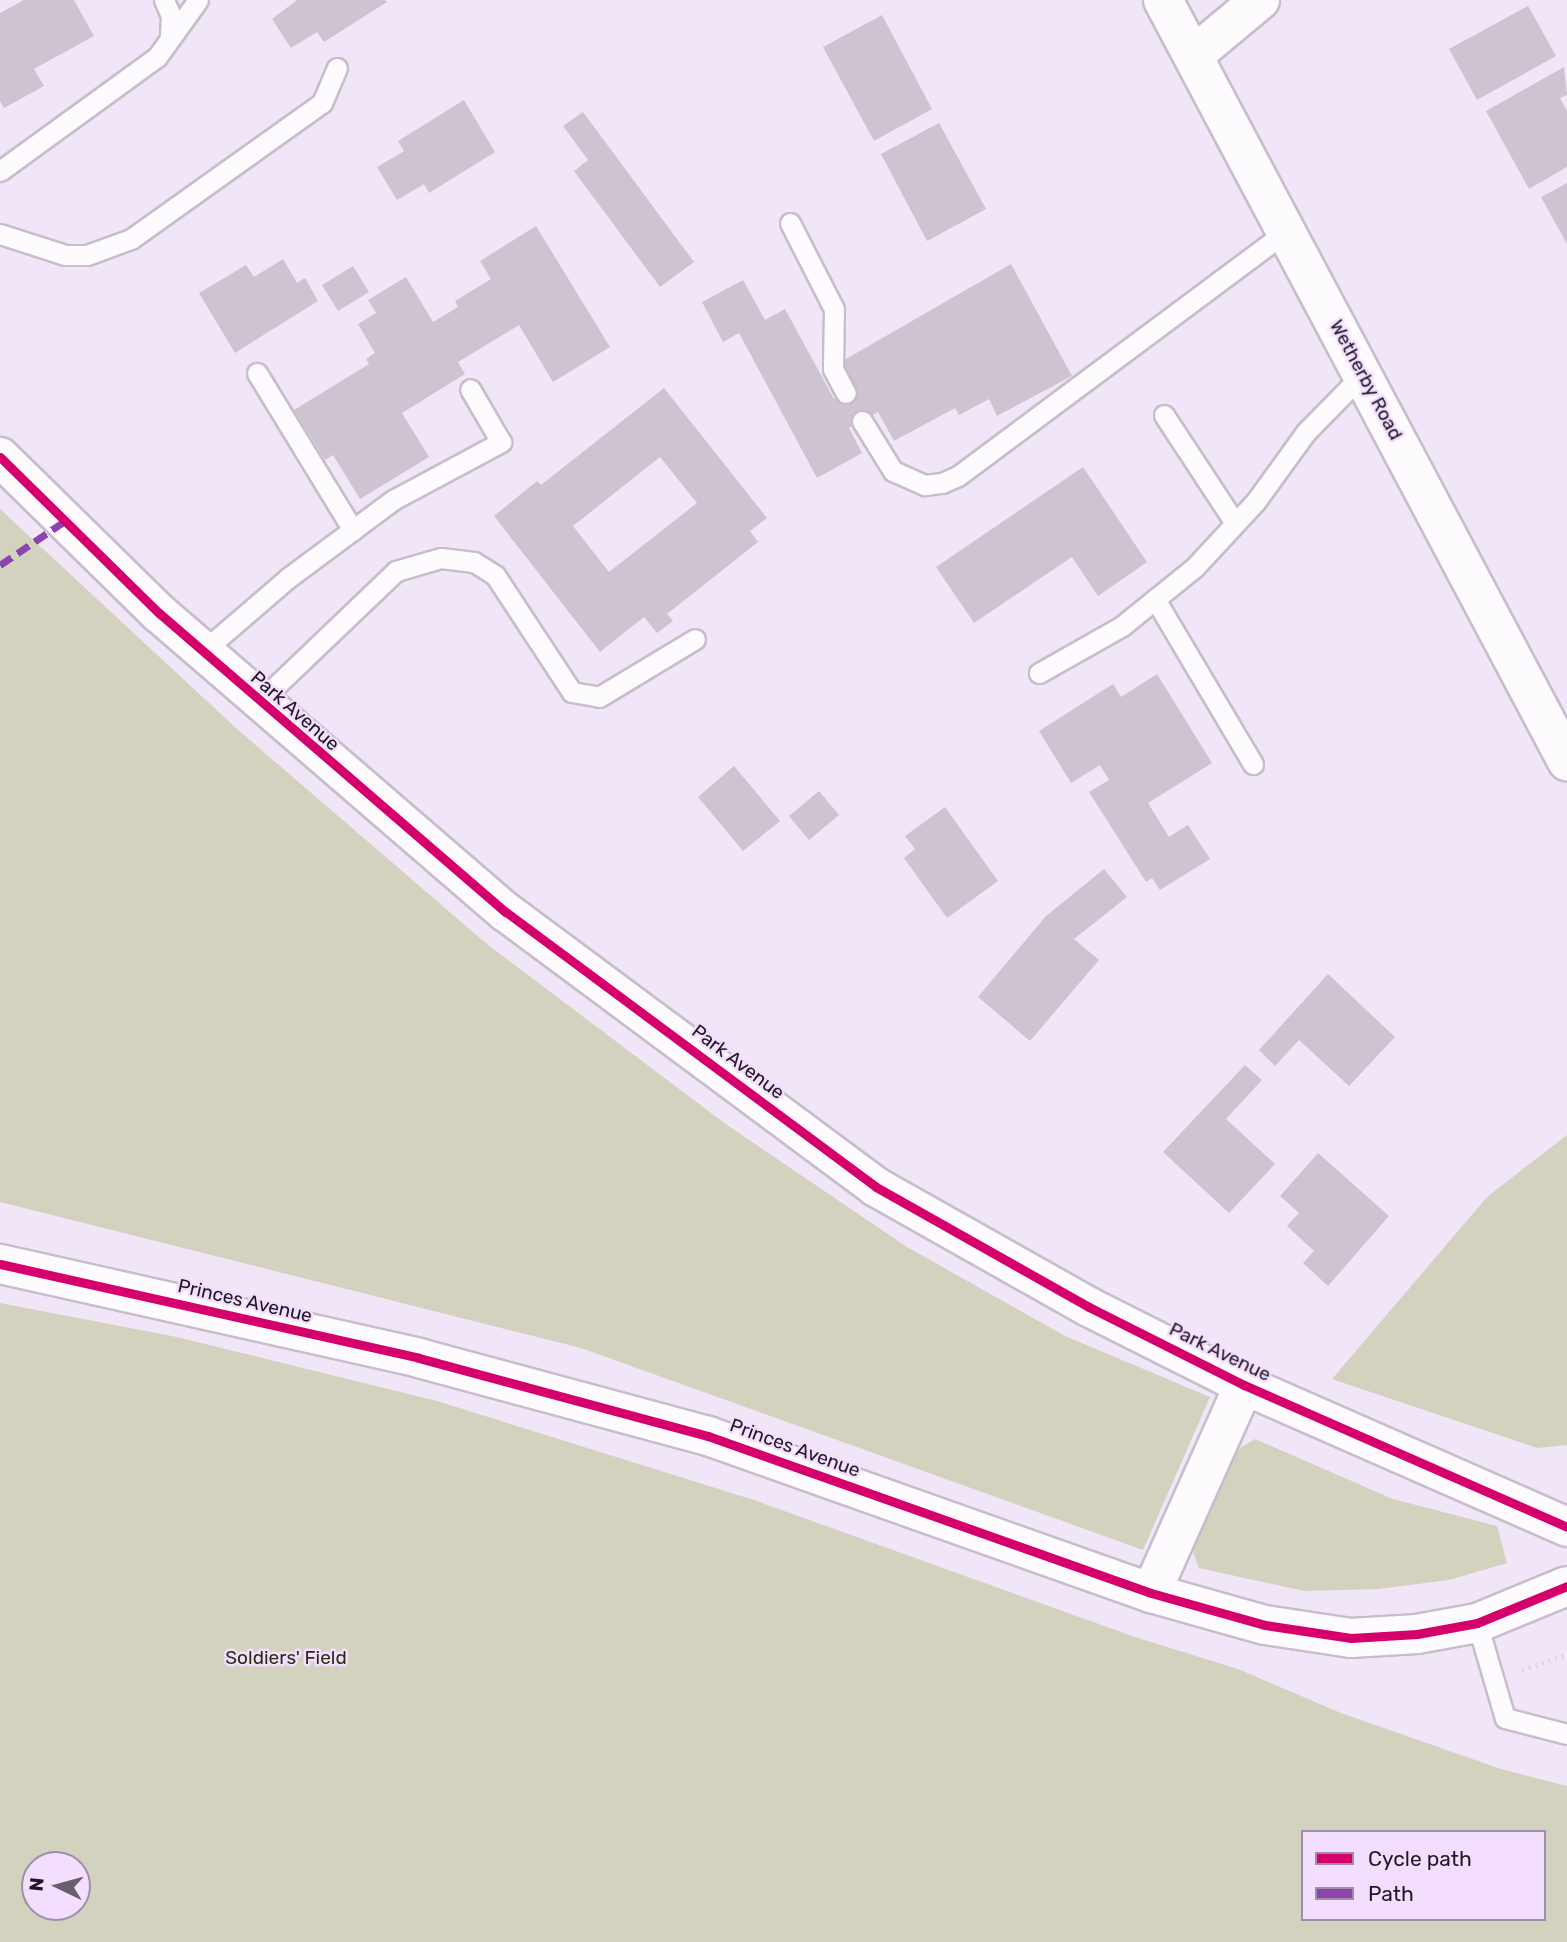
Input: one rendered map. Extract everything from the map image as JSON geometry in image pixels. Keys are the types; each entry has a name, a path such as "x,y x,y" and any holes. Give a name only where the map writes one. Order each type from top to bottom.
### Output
{"street":[{"name":"Wetherby Road","path":"1163,0 1195,55 1567,761"},
{"path":"1195,55 1260,0"},
{"name":"Park Avenue","path":"0,457 202,652 506,912 876,1187 1089,1307 1244,1385 1567,1527"},
{"name":"Princes Avenue","path":"0,1264 419,1358 708,1436 1152,1593 1265,1625 1351,1639 1417,1634 1477,1623 1567,1586"},
{"name":"Park Avenue","path":"1152,1593 1244,1385"}],"lane":[{"path":"164,0 171,16 170,38"},
{"path":"0,171 157,57 198,0"},
{"path":"0,234 65,255 87,255 131,239 322,103 337,68"},
{"path":"790,223 834,309 833,369 846,393"},
{"path":"862,421 893,471 925,485 950,480 1287,231"},
{"path":"257,373 353,530"},
{"path":"1039,673 1122,626 1194,568 1235,523 1306,432 1363,374"},
{"path":"202,652 393,500 501,442 470,389"},
{"path":"1164,415 1235,523"},
{"path":"259,702 396,571 441,558 474,562 495,575 572,692 599,697 695,639"},
{"path":"1155,599 1253,764"},
{"path":"1477,1623 1505,1718 1567,1734"}],"path":[{"path":"1493,1679 1567,1654"}],"green space":[{"path":"0,509 237,729 488,945 727,1125 907,1247 1065,1336 1210,1397 1143,1550 581,1348 0,1202"},
{"path":"1567,1135 1567,1445 1537,1448 1332,1379 1487,1197"},
{"name":"Soldiers' Field","path":"0,1303 177,1337 437,1401 754,1500 1135,1637 1238,1669 1341,1713 1501,1769 1567,1786 1567,1942 0,1942"},
{"path":"1255,1439 1393,1499 1497,1526 1507,1563 1449,1580 1378,1589 1304,1591 1199,1568 1191,1547 1232,1453"}],"building":[{"path":"24,0 74,0 94,36 34,69 44,86 4,108 0,101 0,13"},
{"path":"297,0 387,2 324,42 317,32 291,48 272,19"},
{"path":"1528,6 1556,56 1477,100 1449,49"},
{"path":"882,15 932,109 874,141 823,47"},
{"path":"1564,67 1567,95 1560,98 1567,111 1567,167 1529,189 1486,111"},
{"path":"464,100 495,152 429,193 424,184 397,200 377,167 404,151 398,141"},
{"path":"583,112 694,262 660,287 574,171 588,160 563,126"},
{"path":"939,123 986,209 927,241 881,154"},
{"path":"1567,183 1567,244 1541,197"},
{"path":"536,226 610,347 553,382 519,325 458,362 465,374 402,413 429,457 360,499 333,455 325,460 294,410 369,364 366,359 375,353 358,324 376,313 368,300 406,277 433,322 458,307 455,301 491,279 480,261"},
{"path":"283,259 297,283 305,278 318,301 235,353 199,293 246,265 254,277"},
{"path":"1011,264 1072,376 997,416 989,399 959,415 955,408 894,441 878,412 849,428 862,453 817,478 739,333 723,342 702,302 743,280 765,320 785,309 834,399 846,393 839,363"},
{"path":"353,266 369,292 338,311 322,285"},
{"path":"664,388 767,518 750,531 758,542 667,614 673,621 657,633 644,617 600,652 494,516 537,481 541,485","holes":["660,457 697,503 609,572 573,526"]},
{"path":"1083,467 1147,562 1098,596 1072,557 974,623 936,567"},
{"path":"1157,674 1212,763 1148,803 1169,837 1188,825 1210,859 1160,890 1152,878 1146,882 1089,792 1109,780 1100,765 1071,783 1039,731 1113,684 1121,697"},
{"path":"734,766 780,821 743,851 698,797"},
{"path":"819,791 839,815 809,840 789,816"},
{"path":"945,807 998,881 947,918 904,858 915,849 905,836"},
{"path":"1104,869 1127,897 1074,939 1099,960 1030,1041 978,997 1046,916"},
{"path":"1328,974 1395,1037 1349,1086 1299,1040 1275,1066 1259,1050"},
{"path":"1245,1065 1262,1080 1226,1119 1275,1164 1229,1213 1163,1152"},
{"path":"1318,1153 1389,1216 1328,1286 1303,1263 1314,1251 1287,1226 1299,1213 1280,1196"}],"marked path":[{"path":"0,565 65,521"}],"cycle path":[{"path":"0,457 159,613 506,912 876,1187 1089,1307 1244,1385 1567,1527"},
{"path":"0,1264 419,1358 708,1436 1151,1593 1265,1625 1351,1638 1417,1634 1477,1623 1567,1586"}]}
